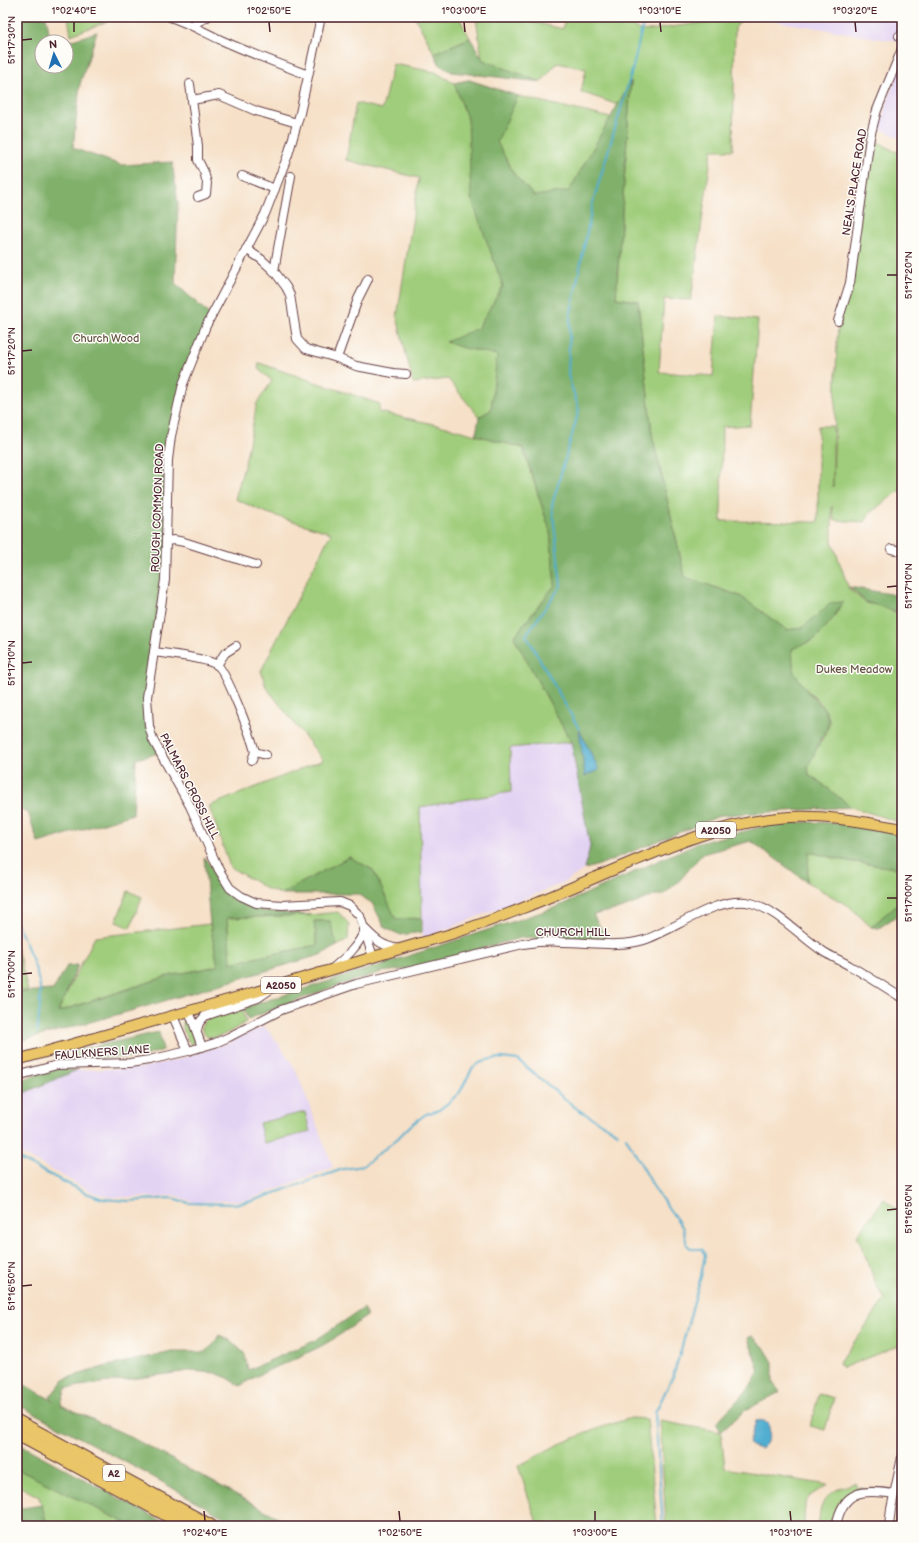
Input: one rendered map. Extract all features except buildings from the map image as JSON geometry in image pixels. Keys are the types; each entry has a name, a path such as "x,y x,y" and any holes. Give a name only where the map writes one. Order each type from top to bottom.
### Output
{"highway":[{"name":"A2","path":"17,1421 211,1526"},
{"name":"A2","path":"17,1434 187,1526"}],"main road":[{"name":"A2050","path":"17,1060 274,988 509,915 679,843 711,831 779,818 822,817 863,821 902,829"}],"street":[{"path":"170,17 308,75"},
{"path":"192,25 207,17"},
{"name":"ROUGH COMMON ROAD","path":"154,652 166,580 168,460 171,436 183,384 206,326 265,214 288,155 322,17"},
{"name":"NEAL'S PLACE ROAD","path":"838,321 850,283 870,137 877,110 902,49"},
{"path":"190,84 198,146 198,160 204,172 206,183 206,194 198,197"},
{"path":"192,100 219,96 256,111 297,123"},
{"path":"242,176 286,196"},
{"path":"274,271 286,196 291,176"},
{"path":"246,249 261,259 274,271 286,287 290,295 297,339 306,349 337,358 356,366 406,374"},
{"path":"337,358 358,299 368,279"},
{"path":"166,541 174,540 184,542 256,565"},
{"path":"891,549 902,551"},
{"path":"218,665 225,653 236,646"},
{"path":"154,652 218,665 230,686 253,756 266,755"},
{"name":"PALMARS CROSS HILL","path":"154,652 147,697 147,715 153,740 190,806 230,888 241,896 256,903 282,905 332,902 344,903 354,909 360,916 373,957"},
{"name":"CHURCH HILL","path":"202,1047 229,1037 281,1010 356,984 523,944 542,942 600,944 643,940 712,908 729,903 742,902 752,903 764,908 823,951 851,966 902,998"},
{"path":"330,970 347,957 362,938 365,929 378,943 400,949"},
{"path":"197,1030 199,1023 205,1016 258,998 274,988"},
{"path":"189,1011 202,1047"},
{"path":"173,1016 188,1051"},
{"name":"FAULKNERS LANE","path":"17,1076 57,1065 130,1063 202,1047"},
{"path":"889,1526 902,1457"},
{"path":"836,1526 842,1505 848,1498 868,1492 894,1494"}],"shaded area":[{"path":"744,17 902,17 902,38 888,40"},
{"path":"902,64 902,139 879,128 891,90"},
{"path":"571,742 590,846 585,869 561,884 423,938 420,807 510,792 510,748"},
{"path":"264,1026 295,1068 333,1167 248,1200 194,1202 173,1195 158,1197 110,1197 92,1192 28,1157 17,1154 17,1096 77,1070 141,1068 180,1059 231,1042"}],"green space":[{"name":"Church Wood","path":"17,17 46,17 49,34 34,34 34,74 74,74 74,39 97,32 80,84 73,148 121,165 172,162 178,203 175,283 211,316 198,346 171,436 165,580 147,697 159,753 136,759 133,814 38,843 28,812 18,808"},
{"path":"68,17 119,17 74,34 71,34"},
{"path":"415,17 459,17 470,38 434,53"},
{"name":"Dukes Meadow","path":"476,17 512,17 563,29 565,17 614,17 642,31 744,17 735,28 733,150 712,150 691,300 664,299 659,372 713,376 718,316 758,320 750,425 722,427 721,521 818,522 818,426 833,426 833,487 839,315 845,301 870,137 894,151 902,153 902,489 871,512 865,522 834,520 832,506 832,541 849,589 866,603 877,605 902,615 902,823 851,807 816,779 809,776 808,767 812,756 827,730 829,720 823,707 802,685 794,674 792,665 792,649 815,639 831,621 843,602 831,604 802,628 787,630 740,596 685,577 652,434 638,301 616,298 631,82 618,105 581,92 586,69 557,63 541,82 482,60"},
{"path":"643,17 689,17 644,23"},
{"path":"470,38 483,60 541,82 452,72 440,65 434,53"},
{"path":"393,64 435,72 454,83 469,80 518,96 611,118 574,202 563,317 460,347 497,355 491,410 479,417 448,379 413,383 397,317 419,178 346,160 356,103 382,109"},
{"path":"469,80 518,96 497,142 514,174 534,196 569,191 631,81 616,298 638,301 652,434 685,577 740,596 787,630 802,628 831,603 843,602 831,621 815,639 792,649 794,673 809,693 825,710 829,721 826,732 821,739 808,767 809,776 816,779 851,807 722,815 599,865 585,869 590,846 571,742 514,637 555,585 550,531 523,448 476,435 479,417 491,410 497,355 460,347 446,342 478,328 503,286 471,198 468,121 454,83"},
{"path":"259,363 380,404 379,412 447,427 523,448 550,531 555,585 514,637 571,742 510,748 511,792 420,807 422,918 396,920 373,870 349,857 281,894 267,889 230,867 209,806 323,760 266,687 261,671 331,533 267,513 235,499 245,463 257,403 272,381 258,369"},
{"path":"849,587 902,596 902,613 866,602"},
{"path":"809,822 833,823 879,829 902,835 902,869 848,861 809,852 807,882 751,841 702,854 680,880 663,895 656,895 623,908 593,915 607,938 593,941 535,939 532,937 520,938 407,969 382,972 327,989 248,1019 243,1008 384,964 557,907 695,844 772,824"},
{"path":"809,852 848,861 902,869 902,900 871,927 850,907 807,882"},
{"path":"204,857 234,898 263,911 310,915 227,918 231,963 317,945 314,921 330,921 337,946 320,955 127,1012 17,1042 17,992 53,990 67,966 78,965 58,1012 168,976 218,966 210,924"},
{"path":"349,857 373,870 396,919 422,918 422,932 401,935 385,928 372,903 357,894 281,894"},
{"path":"128,891 142,897 130,928 116,922"},
{"path":"902,900 902,912 879,928 871,927"},
{"path":"338,912 349,924 348,940 337,946 330,921 314,921 317,945 231,963 227,918 310,915"},
{"path":"210,924 218,966 168,976 57,1012 95,937"},
{"path":"17,949 28,990 17,992"},
{"path":"241,1007 246,1022 219,1036 208,1037 204,1034 202,1027 205,1020"},
{"path":"186,1019 193,1032 194,1044 192,1045 186,1037 183,1028 182,1021"},
{"path":"159,1032 163,1050 141,1057 75,1059 74,1051"},
{"path":"55,1069 77,1070 17,1096 17,1081"},
{"path":"305,1112 310,1132 264,1143 259,1123"},
{"path":"884,1199 902,1213 902,1338 900,1338 902,1340 902,1344 842,1368 839,1363 885,1299 878,1289 857,1235"},
{"path":"364,1308 367,1316 332,1340 257,1376 240,1386 228,1378 215,1373 189,1371 66,1388 61,1405 127,1435 294,1526 239,1526 155,1478 17,1404 17,1381 54,1401 50,1397 64,1379 107,1366 172,1352 205,1352 214,1344 219,1335 230,1340 245,1354 248,1370 314,1341"},
{"path":"752,1336 764,1347 773,1362 773,1383 780,1392 744,1411 721,1432 716,1423 749,1388 759,1371 748,1338"},
{"path":"819,1394 834,1398 825,1430 810,1426"},
{"path":"631,1418 647,1419 657,1526 538,1526 518,1466 557,1445 596,1429"},
{"path":"660,1421 721,1432 725,1468 828,1485 814,1493 807,1500 805,1504 804,1526 666,1526"},
{"path":"17,1443 171,1526 132,1526 17,1469"},
{"path":"17,1469 132,1526 47,1526 39,1497 17,1485"},
{"path":"855,1483 857,1488 862,1487 862,1490 840,1502 835,1511 832,1526 819,1526 821,1509 823,1502 827,1497 839,1489"},
{"path":"42,1505 47,1526 17,1526 17,1506 23,1508"}],"water":[{"path":"579,729 599,770 585,776"},
{"path":"756,1421 766,1423 769,1426 770,1431 767,1442 760,1449 751,1446 749,1443"}],"waterway":[{"path":"579,729 526,635 561,586 552,505 579,410 568,375 570,317 593,202 632,71 643,24 641,17"},
{"path":"17,924 31,956 39,981 40,1000 37,1032"},
{"path":"17,1158 86,1193 103,1199 129,1201 172,1198 189,1203 233,1204 252,1201 343,1169 363,1166 397,1139 411,1125 426,1114 439,1110 448,1103 460,1092 473,1067 485,1060 501,1058 518,1060 577,1109 618,1133"},
{"path":"626,1137 656,1191 683,1228 687,1245 692,1249 702,1249 705,1255 701,1276 673,1376 655,1413 663,1526"}]}
